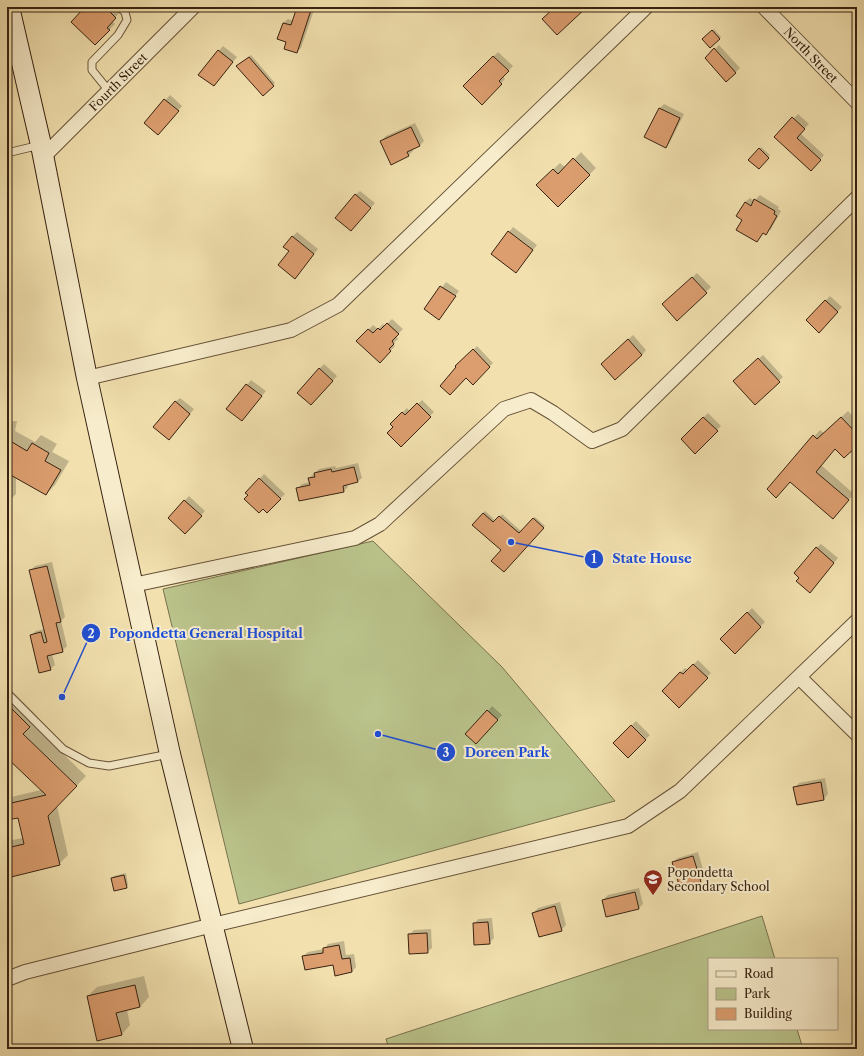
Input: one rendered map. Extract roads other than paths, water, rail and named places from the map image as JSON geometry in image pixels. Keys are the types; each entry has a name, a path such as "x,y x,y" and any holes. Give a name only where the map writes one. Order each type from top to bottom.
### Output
{"main road":[{"path":"9,7 42,151 87,378 170,754 243,1049"}],"street":[{"name":"Fourth Street","path":"42,151 109,91 194,7"},
{"path":"87,378 291,330 338,305 646,7"},
{"name":"North Street","path":"764,7 857,102"},
{"path":"133,585 355,538 380,524 504,409 531,400 553,412 592,441 622,428 857,198"},
{"path":"7,979 25,972 213,925 628,826 680,791 857,621"},
{"path":"800,677 857,734"}],"lane":[{"path":"109,91 92,70 92,62 118,35 127,20 125,12 120,7"},
{"path":"7,153 42,151"},
{"path":"7,694 63,749 89,763 108,766 170,754"}],"place":[{"name":"State House","path":"511,542"},
{"name":"Popondetta General Hospital","path":"62,697"},
{"name":"Doreen Park","path":"378,734"},
{"name":"Popondetta Secondary School","path":"653,896"}]}
